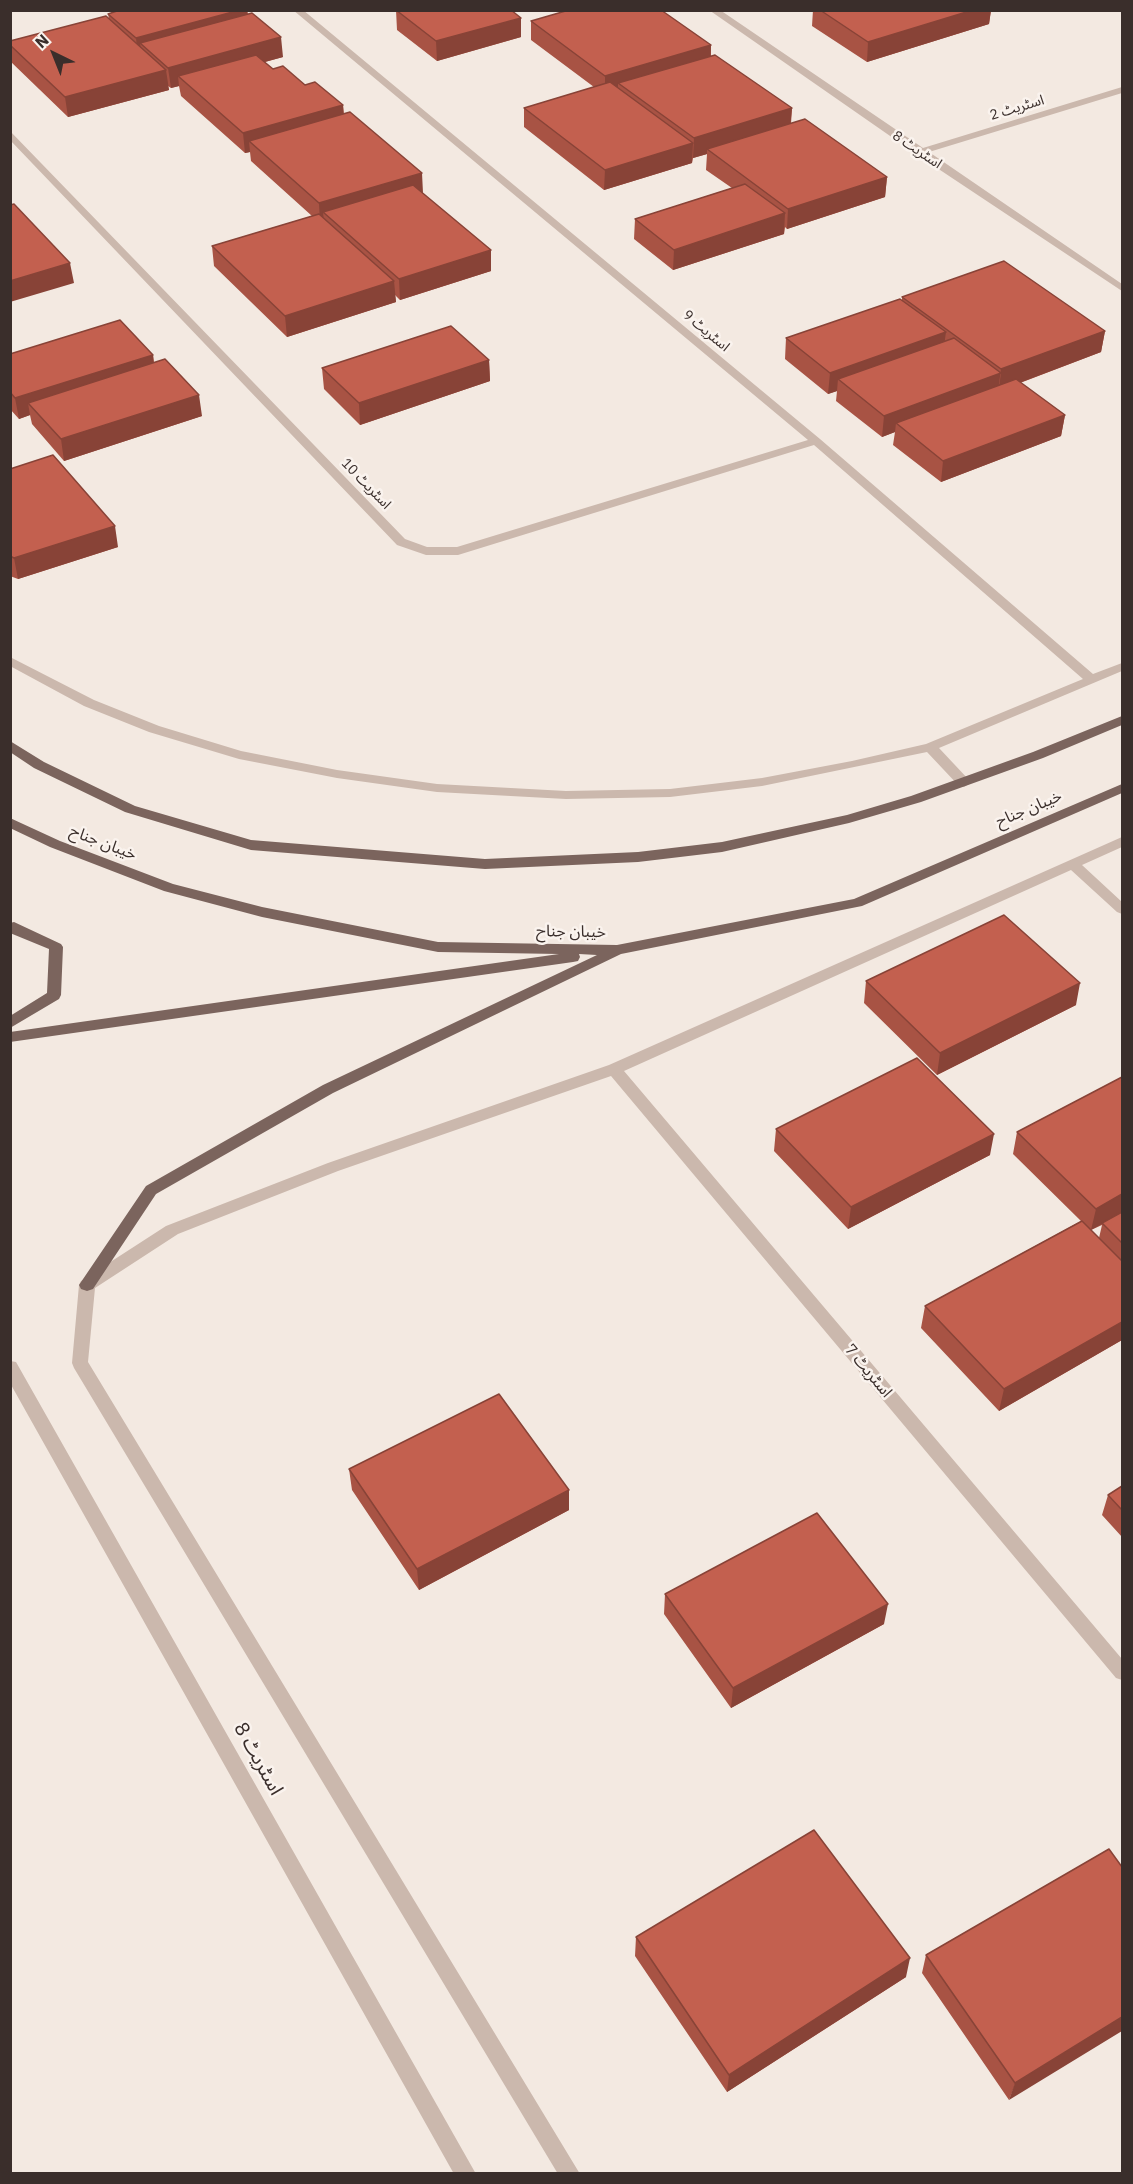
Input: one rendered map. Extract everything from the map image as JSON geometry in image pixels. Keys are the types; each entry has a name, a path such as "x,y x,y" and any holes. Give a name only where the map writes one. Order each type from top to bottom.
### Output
{"main road":[{"path":"10,745 39,765 130,809 251,845 485,864 638,857 722,847 849,819 964,783 1122,720"},
{"name":"خیبان جناح","path":"10,822 55,844 169,888 262,912 438,947 617,951 857,903 1122,788"},
{"path":"10,928 14,927 56,947 54,995 10,1023"},
{"path":"10,1037 617,951"},
{"path":"87,1285 150,1190 328,1089 617,951"}],"street":[{"name":"اسٹریٹ 9","path":"297,10 816,441 1092,680"},
{"name":"اسٹریٹ 8","path":"718,11 920,152 1122,288"},
{"name":"اسٹریٹ 2","path":"920,152 1122,90"},
{"name":"اسٹریٹ 10","path":"10,134 401,542 426,551 458,551 816,441"},
{"path":"10,661 89,703 154,729 239,755 337,774 437,788 566,795 670,793 762,782 852,765 930,747 1122,667"},
{"path":"930,747 964,783"},
{"path":"570,2174 80,1363 87,1285 172,1230 333,1167 614,1069 1122,842"},
{"path":"1072,864 1122,909"},
{"name":"اسٹریٹ 7","path":"614,1069 1122,1672"},
{"name":"اسٹریٹ 8","path":"10,1367 466,2174"}],"building":[{"path":"120,10 240,10 136,38 108,14"},
{"path":"396,10 511,10 521,18 436,41"},
{"path":"569,10 661,10 711,45 605,76 531,21"},
{"path":"820,10 973,10 868,42"},
{"path":"252,13 281,37 168,68 140,43"},
{"path":"106,16 166,70 65,97 10,45 10,41"},
{"path":"256,55 273,69 283,66 305,85 315,82 343,105 243,133 178,76"},
{"path":"715,55 792,108 694,138 618,83"},
{"path":"610,82 693,143 605,170 524,108"},
{"path":"350,112 422,173 319,203 249,141"},
{"path":"805,119 887,177 788,209 707,149"},
{"path":"745,184 785,213 674,250 635,219"},
{"path":"413,185 491,250 399,279 323,212"},
{"path":"14,204 70,263 10,281 10,205"},
{"path":"319,214 394,281 285,316 212,246"},
{"path":"1004,261 1105,331 1001,369 902,297"},
{"path":"900,299 946,332 830,373 786,338"},
{"path":"120,320 153,355 15,398 10,392 10,354"},
{"path":"451,326 489,360 359,403 322,368"},
{"path":"954,338 1001,373 884,416 838,379"},
{"path":"165,359 199,395 61,439 28,403"},
{"path":"1016,379 1065,415 943,461 896,423"},
{"path":"53,455 115,526 14,558 10,556 10,469"},
{"path":"1004,915 1080,983 940,1053 866,981"},
{"path":"917,1058 994,1134 851,1207 776,1129"},
{"path":"1122,1077 1122,1194 1096,1209 1017,1132"},
{"path":"1122,1212 1122,1243 1102,1223"},
{"path":"1082,1221 1122,1261 1122,1322 1004,1389 925,1306"},
{"path":"499,1394 569,1490 417,1569 349,1469"},
{"path":"1122,1486 1122,1510 1108,1495"},
{"path":"817,1513 888,1604 733,1688 665,1594"},
{"path":"814,1830 910,1958 729,2075 636,1937"},
{"path":"1109,1849 1122,1867 1122,2017 1015,2083 926,1955"}]}
